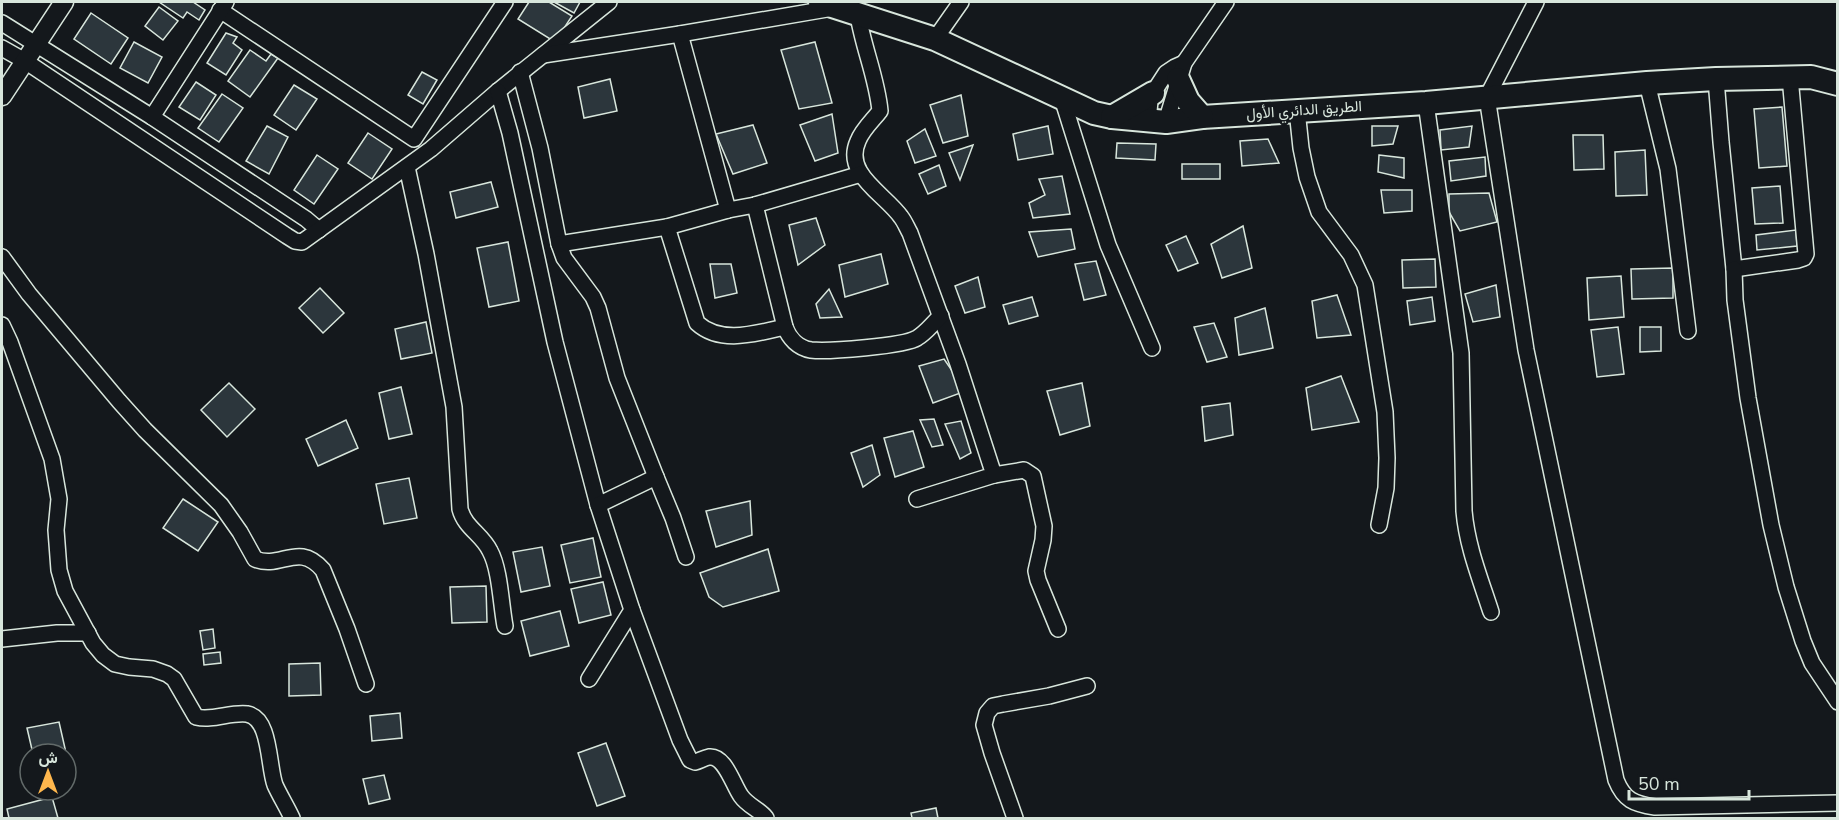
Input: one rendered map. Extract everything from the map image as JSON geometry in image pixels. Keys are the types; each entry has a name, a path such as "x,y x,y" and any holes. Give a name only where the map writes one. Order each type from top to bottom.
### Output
{"main road":[{"name":"الطريق الدائري الأول","path":"828,4 935,39 1094,113 1157,121 1426,103 1647,83 1800,77"},
{"path":"1800,77 1838,68"},
{"path":"1181,71 1188,101 1202,117"},
{"path":"1800,77 1838,84"},
{"path":"1112,117 1153,93"}],"street":[{"path":"2,96 64,2"},
{"path":"414,139 505,2"},
{"path":"2,48 295,241 302,242 431,149 520,72 609,2"},
{"path":"935,39 961,2"},
{"path":"1157,121 1181,71 1226,2"},
{"path":"1536,2 1487,98 1526,350 1616,780 1621,791 1630,800 1655,807 1838,803"},
{"path":"543,55 680,34 828,4"},
{"path":"152,117 223,6 431,149"},
{"path":"858,15 861,34 879,96 880,111 858,139 854,153 856,165 861,174 901,216 910,233 958,364 994,475"},
{"path":"2,22 152,117 306,219 318,230"},
{"path":"680,34 728,210"},
{"path":"1157,121 1150,101 1153,93 1170,69 1181,71"},
{"path":"520,72 540,148 559,244 564,258 593,297 598,308 617,378 673,518 686,557"},
{"path":"1734,269 1798,260 1806,254 1800,77"},
{"path":"1716,79 1735,300 1748,398 1769,514 1786,587 1803,641 1812,663 1838,702"},
{"path":"1647,83 1668,168 1688,331"},
{"path":"498,91 510,133 555,342 586,455 597,505 632,610 680,740 690,760 695,762 706,757 718,759 725,766 742,798 766,819"},
{"path":"1062,98 1108,245 1152,348"},
{"path":"1426,103 1461,353 1466,531 1469,547 1491,612"},
{"path":"1298,111 1301,148 1307,177 1319,212 1351,255 1365,285 1385,412 1386,488 1378,525"},
{"path":"406,167 426,254 454,407 460,509 462,518 484,542 494,561 505,626"},
{"path":"559,244 667,226 755,205 861,174"},
{"path":"755,205 785,327 788,335 797,344 810,350 907,343 918,338 940,316"},
{"path":"667,226 697,323 728,336 747,335 785,327"},
{"path":"2,257 29,294 119,401 221,505 255,559 268,562 303,556 317,562 323,570 366,684"},
{"path":"2,325 52,459 59,500 56,531 59,570 65,591 93,643 115,664 153,669 174,679 196,717 204,719 245,714 253,716 260,722 275,783 292,819"},
{"path":"917,499 994,475 1024,470 1034,476 1044,526 1036,571 1058,629"},
{"path":"597,505 656,477"},
{"path":"589,679 632,610"},
{"path":"2,639 57,633 88,633"},
{"path":"1015,819 984,725 987,713 993,706 1088,686"}],"building":[{"path":"159,2 193,2 205,10 199,20 187,12 183,18"},
{"path":"529,2 549,2 572,16 555,42 518,19"},
{"path":"554,2 580,2 574,13"},
{"path":"159,7 178,21 163,40 145,26"},
{"path":"91,13 128,38 111,64 74,39"},
{"path":"226,33 237,37 233,43 242,50 226,75 207,63"},
{"path":"134,42 162,57 148,83 120,68"},
{"path":"815,42 832,103 799,109 781,50"},
{"path":"250,50 266,61 271,54 278,58 250,97 228,81"},
{"path":"422,72 437,80 423,104 408,95"},
{"path":"610,79 617,111 584,118 578,87"},
{"path":"196,82 216,95 200,120 179,107"},
{"path":"294,85 317,99 296,130 274,115"},
{"path":"222,94 243,108 219,142 198,128"},
{"path":"961,95 968,136 943,143 930,105"},
{"path":"1782,107 1787,166 1759,168 1754,109"},
{"path":"832,114 838,153 815,161 800,125"},
{"path":"753,125 767,163 733,174 716,134"},
{"path":"267,126 288,137 269,174 246,161"},
{"path":"1048,126 1053,154 1018,160 1013,134"},
{"path":"1372,126 1398,126 1393,144 1372,146"},
{"path":"1472,126 1469,147 1441,150 1440,130"},
{"path":"925,129 936,156 915,163 907,141"},
{"path":"368,133 392,149 372,179 348,163"},
{"path":"1573,135 1603,135 1604,169 1574,170"},
{"path":"1268,139 1279,163 1242,166 1240,141"},
{"path":"1117,143 1156,144 1155,160 1116,158"},
{"path":"973,145 960,180 949,153"},
{"path":"1645,150 1647,195 1616,196 1615,152"},
{"path":"317,155 338,169 314,204 294,190"},
{"path":"1379,155 1404,158 1404,178 1378,172"},
{"path":"1485,157 1486,176 1451,181 1449,161"},
{"path":"1182,164 1220,164 1220,179 1182,179"},
{"path":"939,165 946,186 928,194 919,174"},
{"path":"1062,176 1070,214 1033,218 1029,203 1045,195 1039,179"},
{"path":"491,182 498,207 456,218 450,192"},
{"path":"1780,186 1783,223 1755,224 1752,188"},
{"path":"1381,190 1412,190 1412,211 1384,213"},
{"path":"1489,193 1497,222 1460,231 1449,212 1449,194"},
{"path":"816,218 825,245 798,265 789,225"},
{"path":"1243,226 1252,268 1222,278 1211,244"},
{"path":"1071,229 1075,249 1038,257 1029,232"},
{"path":"1796,230 1797,246 1757,250 1756,235"},
{"path":"1186,236 1198,263 1178,271 1166,245"},
{"path":"508,242 519,301 489,307 477,248"},
{"path":"881,254 888,284 845,297 839,265"},
{"path":"1435,259 1436,287 1403,288 1402,260"},
{"path":"1096,261 1106,295 1084,300 1075,264"},
{"path":"710,264 731,264 737,293 715,298"},
{"path":"1673,268 1673,298 1632,299 1631,269"},
{"path":"1621,276 1624,317 1589,320 1587,278"},
{"path":"978,277 985,307 965,313 955,286"},
{"path":"1496,285 1500,317 1473,322 1465,294"},
{"path":"320,288 344,313 323,333 299,308"},
{"path":"829,289 842,317 820,318 816,304"},
{"path":"1337,295 1351,335 1317,338 1312,301"},
{"path":"1032,297 1038,316 1009,324 1003,305"},
{"path":"1432,297 1435,321 1410,325 1407,301"},
{"path":"1265,308 1273,348 1239,355 1235,318"},
{"path":"426,322 432,353 401,359 395,329"},
{"path":"1214,323 1227,357 1207,362 1194,327"},
{"path":"1618,327 1624,374 1597,377 1591,330"},
{"path":"1640,327 1661,327 1661,351 1640,352"},
{"path":"944,359 966,391 933,403 919,366"},
{"path":"1341,376 1359,422 1312,430 1306,388"},
{"path":"229,383 255,409 227,437 201,410"},
{"path":"1082,383 1090,426 1060,435 1047,391"},
{"path":"401,387 412,434 389,439 379,393"},
{"path":"1230,403 1233,435 1205,441 1202,407"},
{"path":"934,419 943,445 932,447 920,420"},
{"path":"346,420 358,448 318,466 306,439"},
{"path":"961,421 971,453 960,459 945,424"},
{"path":"913,431 924,467 895,477 884,438"},
{"path":"872,445 880,475 863,487 851,453"},
{"path":"409,478 417,518 384,524 376,484"},
{"path":"183,499 218,522 198,551 163,528"},
{"path":"750,501 752,535 716,547 706,511"},
{"path":"593,538 601,577 570,583 561,545"},
{"path":"542,547 550,586 521,592 513,552"},
{"path":"768,549 779,591 723,607 709,597 700,573"},
{"path":"603,582 611,615 579,623 571,589"},
{"path":"486,586 487,622 452,623 450,587"},
{"path":"560,611 569,646 530,656 521,621"},
{"path":"213,629 215,648 203,650 200,631"},
{"path":"220,652 221,663 204,665 203,654"},
{"path":"320,663 321,695 289,696 289,664"},
{"path":"400,713 402,738 372,741 370,716"},
{"path":"59,722 64,742 30,742 27,728"},
{"path":"606,743 625,796 597,806 578,753"},
{"path":"384,775 390,799 369,804 363,779"},
{"path":"33,802 53,802 58,818 9,818 7,809"},
{"path":"936,808 938,818 912,818 911,813"}]}
